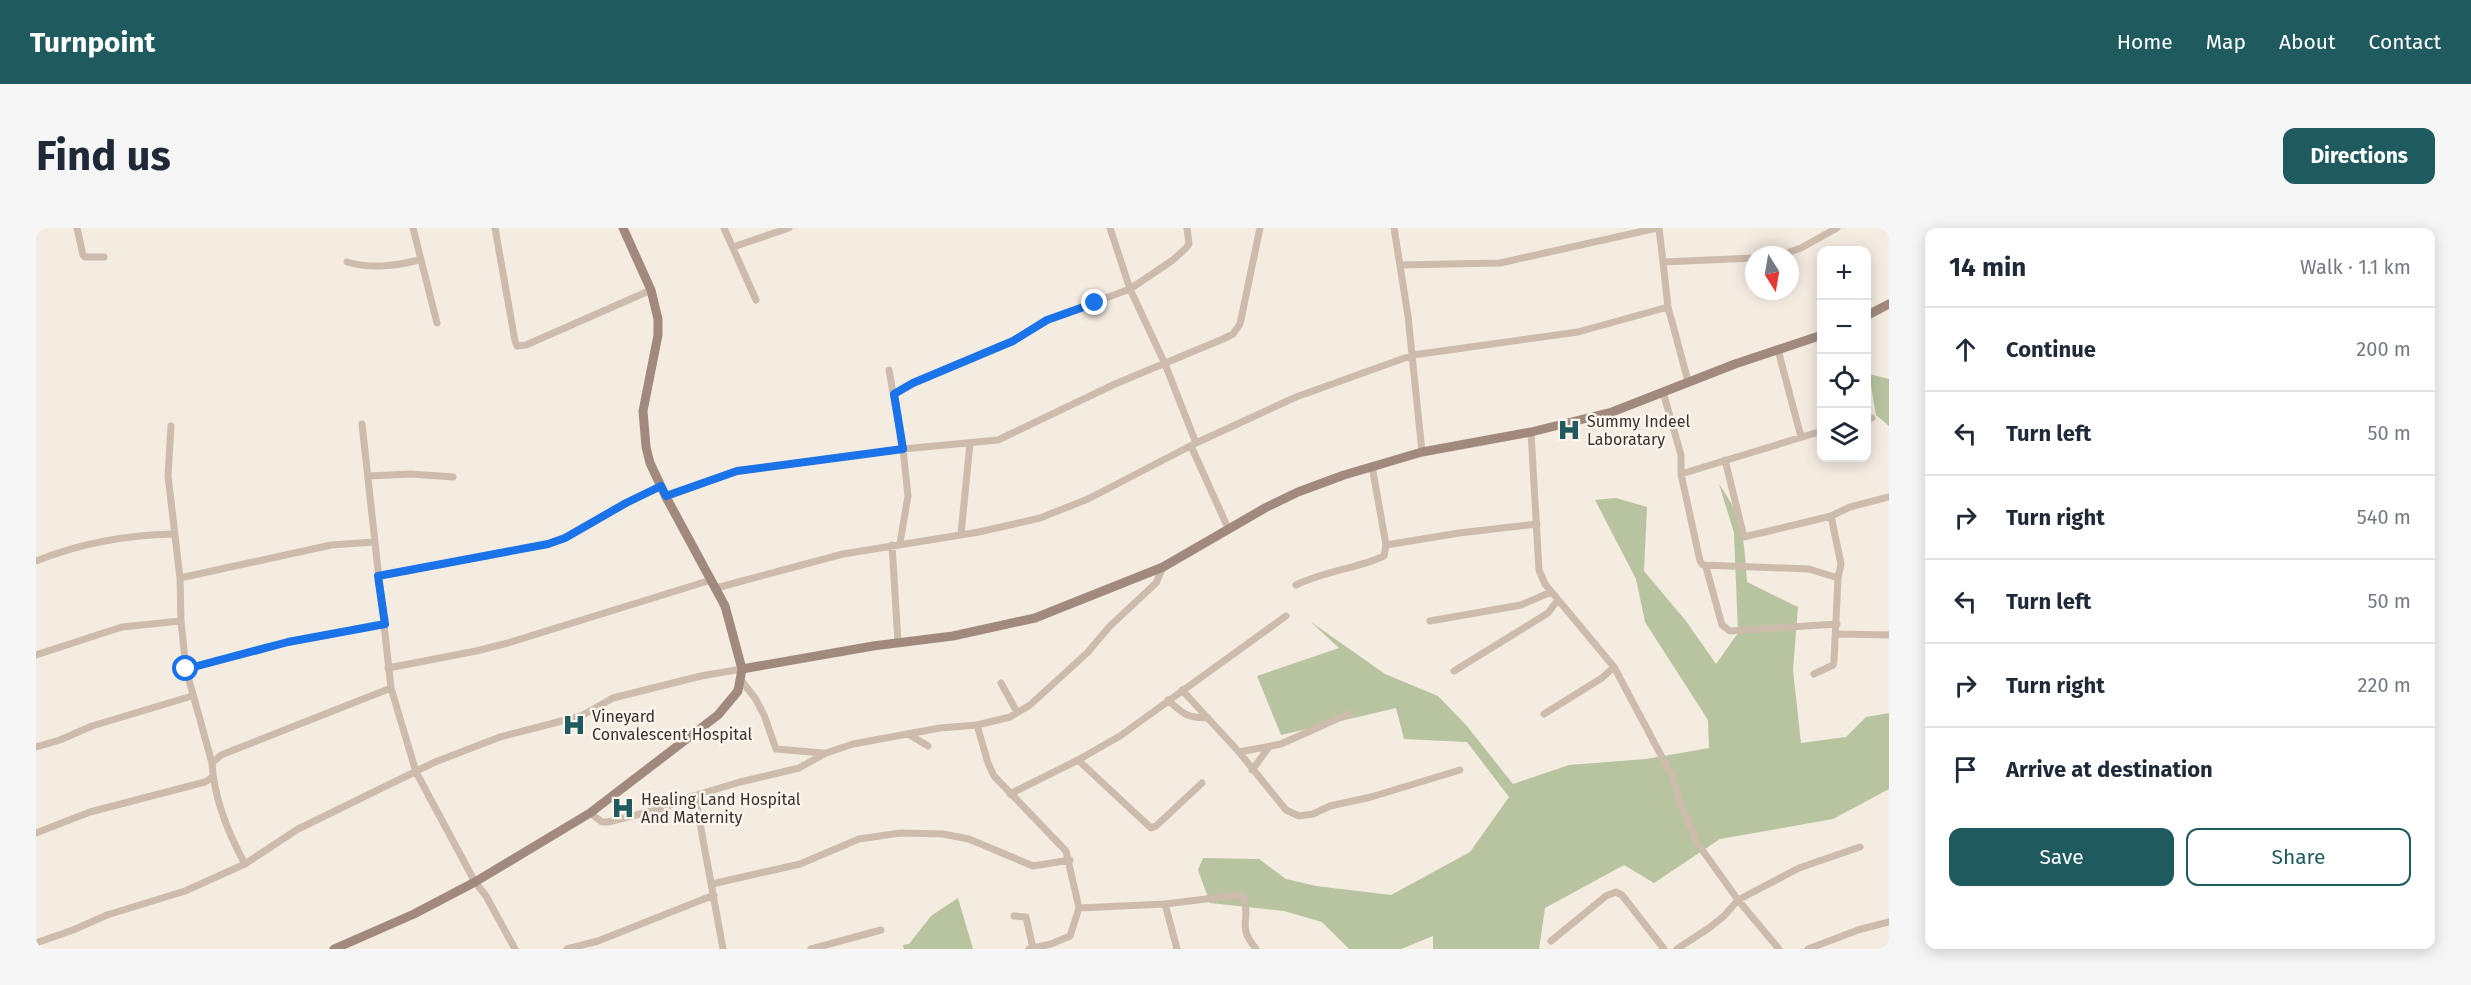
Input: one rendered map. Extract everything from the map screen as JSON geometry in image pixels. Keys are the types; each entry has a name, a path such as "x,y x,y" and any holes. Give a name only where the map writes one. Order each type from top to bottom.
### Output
{"street":[{"path":"77,228 83,255 86,257 104,256"},
{"path":"413,228 419,260 437,323"},
{"path":"495,228 514,341 517,346 526,345 651,290"},
{"path":"724,228 756,300"},
{"path":"733,247 789,228"},
{"path":"1110,228 1130,289 1165,364 1194,445 1228,528"},
{"path":"894,394 913,383 1013,341 1047,320 1130,289 1173,260 1186,248 1189,244 1187,228"},
{"path":"666,496 737,471 903,449 998,440 1115,384 1223,339 1237,329 1260,228"},
{"path":"1394,228 1413,355 1422,452"},
{"path":"1400,265 1500,263 1658,228 1668,307 1688,381"},
{"path":"1799,249 1837,228"},
{"path":"625,229 651,290 658,319 658,334 643,411 646,447 661,486 730,620 741,675 764,715 776,749 826,753"},
{"path":"1664,262 1745,258"},
{"path":"347,262 359,265 389,266 419,260"},
{"path":"1871,313 1889,304"},
{"path":"388,668 508,643 713,584 843,554 1040,518 1068,508 1296,397 1413,355 1578,332 1668,307"},
{"path":"36,943 106,915 185,891 245,864 298,829 435,762 500,737 581,716 613,698 701,676 741,675 898,642 953,636 1035,618 1163,567 1228,528 1298,492 1372,466 1422,452 1531,432 1612,412 1688,381 1817,336"},
{"path":"1778,350 1801,437"},
{"path":"888,370 903,449 908,496 896,544 898,642"},
{"path":"1663,392 1681,455 1681,474 1700,561 1706,567 1722,625 1730,631 1837,624"},
{"path":"362,424 391,688 416,772 475,882 486,896 515,949"},
{"path":"171,426 168,476 173,534 180,578 181,621 186,651 186,669 212,763 213,777 224,821 245,864"},
{"path":"1531,432 1539,570 1545,584 1614,667 1671,774 1698,844 1738,900 1779,949"},
{"path":"1681,474 1817,432"},
{"path":"961,534 970,443"},
{"path":"1725,460 1742,535 1745,537 1832,516 1859,504 1889,497"},
{"path":"1296,585 1316,575 1337,573 1384,556 1386,545 1372,466"},
{"path":"368,476 411,474 453,477"},
{"path":"378,576 548,544 565,538 661,486"},
{"path":"1814,674 1833,665 1838,578 1841,564 1832,516"},
{"path":"1386,545 1537,524"},
{"path":"36,561 66,549 115,538 173,534"},
{"path":"180,578 331,545 374,542"},
{"path":"590,813 598,820 608,822 799,768 826,753 861,742 996,722 1030,705 1156,583 1163,567"},
{"path":"1706,567 1809,569 1838,578"},
{"path":"1430,621 1521,605 1551,592"},
{"path":"1454,671 1548,613 1557,601"},
{"path":"1010,794 1077,760 1135,726 1286,616"},
{"path":"36,655 122,627 181,621"},
{"path":"186,669 288,642 385,624"},
{"path":"1836,633 1889,634"},
{"path":"1544,714 1602,678 1614,667"},
{"path":"336,949 349,946 475,882 590,813 718,715 738,691 741,675"},
{"path":"1001,683 1017,712"},
{"path":"212,763 221,755 391,688"},
{"path":"1182,690 1239,752 1286,810 1299,816 1313,814 1348,801 1360,800 1461,770"},
{"path":"36,747 137,711 192,696"},
{"path":"1168,700 1191,718 1208,718"},
{"path":"1239,752 1269,747 1348,714"},
{"path":"977,725 994,776 1061,843 1070,860 1079,908 1070,936 1051,947 1031,949 1026,917 1014,916"},
{"path":"908,734 928,746"},
{"path":"1252,770 1269,747"},
{"path":"1077,760 1151,828 1156,826 1202,783"},
{"path":"36,833 90,812 205,782 213,777"},
{"path":"695,796 723,949"},
{"path":"712,884 800,864 859,838 900,833 943,834 969,839 1024,864 1034,866 1070,860"},
{"path":"1677,949 1724,916 1738,900 1799,868 1860,847"},
{"path":"1551,941 1606,896 1616,892 1622,895 1664,949"},
{"path":"567,949 598,941 714,895"},
{"path":"1079,908 1165,904 1239,895 1244,898 1246,906 1243,923 1245,930 1256,949"},
{"path":"1165,904 1177,949"},
{"path":"1808,949 1858,930 1889,922"},
{"path":"810,949 881,930"}],"green space":[{"path":"1871,374 1889,379 1889,426 1876,415"},
{"path":"1719,484 1738,519 1745,554 1747,582 1798,607 1793,670 1801,743 1846,737 1866,717 1889,713 1889,789 1833,819 1720,839 1654,883 1624,865 1545,908 1539,949 1433,949 1433,936 1401,949 1349,949 1322,922 1284,911 1210,903 1198,870 1203,858 1259,859 1286,879 1316,886 1391,895 1470,852 1509,797 1467,742 1404,739 1396,708 1281,735 1257,676 1339,648 1311,622 1385,674 1438,696 1466,725 1513,784 1569,765 1646,759 1709,748 1708,720 1645,622 1636,579 1595,500 1616,498 1647,507 1644,571 1686,621 1716,664 1738,633 1734,533"},
{"path":"958,898 973,949 904,949 903,945 909,944 931,916"}],"place":[{"name":"Summy Indeel Laboratary","path":"1569,430"},
{"name":"Vineyard Convalescent Hospital","path":"574,725"},
{"name":"Healing Land Hospital And Maternity","path":"623,808"}],"route":[{"path":"186,669 288,642 385,624 378,576 548,544 565,538 661,486 666,496 737,471 903,449 894,394 913,383 1013,341 1047,320 1095,303"}]}
